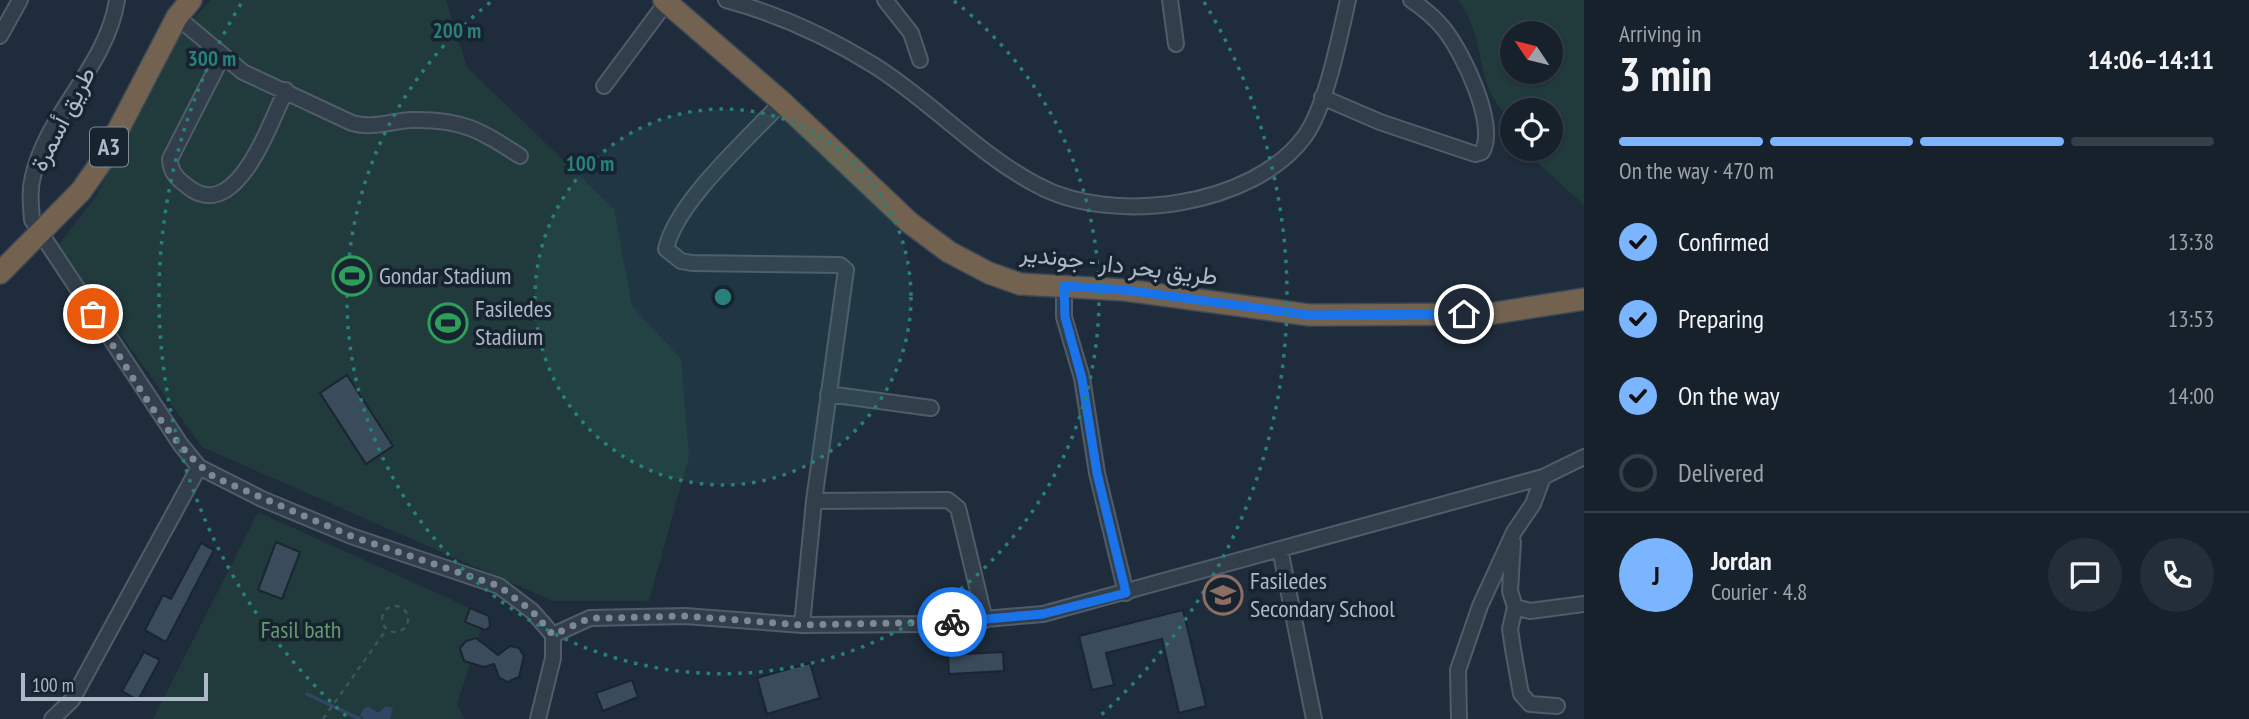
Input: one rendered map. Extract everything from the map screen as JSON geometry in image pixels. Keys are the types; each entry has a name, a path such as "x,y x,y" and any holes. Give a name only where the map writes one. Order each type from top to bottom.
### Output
{"highway":[{"name":"A3","path":"0,274 39,231 81,191 102,161 177,17 191,0"},
{"name":"طريق بحر دار - جوندير","path":"666,0 782,102 870,188 949,252 989,273 1020,284 1125,290 1309,315 1489,314 1584,299"}],"street":[{"path":"0,36 20,0"},
{"name":"طريق أسمرة","path":"117,0 97,54 38,157 31,192 32,220 147,396 199,467 216,478 351,536 499,586 532,611 553,635"},
{"path":"604,86 666,0"},
{"path":"726,0 754,7 827,39 876,67 1039,186 1081,201 1124,205 1174,204 1214,197 1244,185 1275,164 1305,135 1322,97 1348,0"},
{"path":"885,0 911,33 920,60"},
{"path":"1170,0 1176,44"},
{"path":"1322,97 1380,122 1475,154 1482,152 1487,145 1487,127 1467,66 1443,27 1411,0"},
{"path":"177,17 243,72 286,90 337,117 368,127 411,120 470,125 520,156"},
{"path":"222,57 170,159 170,168 176,177 195,192 209,195 239,182 286,90"},
{"path":"782,102 694,198 669,235 666,249 681,261 692,264 788,263 844,267 847,274 814,501 802,625"},
{"path":"1064,286 1065,317 1082,379 1097,473 1126,593"},
{"path":"828,394 931,408"},
{"path":"538,719 553,658 553,635 590,618 685,616 802,625 985,620 1043,614 1543,477 1584,457"},
{"path":"52,719 72,699 199,467"},
{"path":"1459,719 1458,670 1480,606 1514,532 1534,504 1543,477"},
{"path":"814,501 948,500 954,503 958,508 985,620"},
{"path":"1514,532 1510,591 1516,607 1510,629 1521,694 1530,704 1557,706"},
{"path":"1280,549 1314,719"},
{"path":"1516,607 1530,611 1584,604"}],"path":[{"path":"393,606 403,608 408,617 405,628 396,633 386,630 381,621 384,611 393,606"},
{"path":"323,719 386,630"}],"green space":[{"name":"Gondar Stadium","path":"211,0 446,0 467,67 614,209 632,306 681,359 689,457 649,601 553,601 202,447 57,247 96,196 174,39"},
{"path":"1458,0 1584,0 1584,205 1537,161 1563,161 1563,98 1500,98 1500,107 1488,87 1470,20"},
{"name":"Fasil bath","path":"258,512 470,608 465,622 481,629 477,641 466,641 460,648 461,657 470,664 457,705 465,719 153,719"}],"water":[{"path":"386,706 393,708 390,719 363,719 360,715 364,708 369,707 378,713"}],"building":[{"path":"347,375 393,446 366,464 320,393"},
{"path":"276,542 300,552 282,599 258,590"},
{"path":"201,543 214,550 166,642 145,630 163,595 171,599"},
{"path":"470,608 489,616 490,627 485,630 465,622"},
{"path":"1183,610 1206,706 1179,713 1162,639 1106,653 1114,685 1092,690 1079,636"},
{"path":"476,638 498,655 510,646 519,648 524,656 519,677 507,682 499,677 494,664 484,667 464,661 460,648 466,641"},
{"path":"144,652 160,660 138,700 122,691"},
{"path":"1003,652 1004,671 949,674 948,655"},
{"path":"810,663 820,698 767,714 757,678"},
{"path":"632,680 638,697 603,711 596,693"}],"waterway":[{"path":"307,694 360,719"}],"way so far":[{"path":"93,314 147,396 199,467 216,478 262,499 351,536 499,586 532,611 553,635 590,618 685,616 802,625 952,622"}],"place":[{"name":"Gondar Stadium","path":"352,276"},
{"name":"Fasiledes Stadium","path":"448,323"},
{"name":"Fasiledes Secondary School","path":"1223,595"}],"route":[{"path":"952,622 1043,614 1126,593 1097,473 1082,379 1065,317 1064,286 1125,290 1309,315 1464,314"}]}
